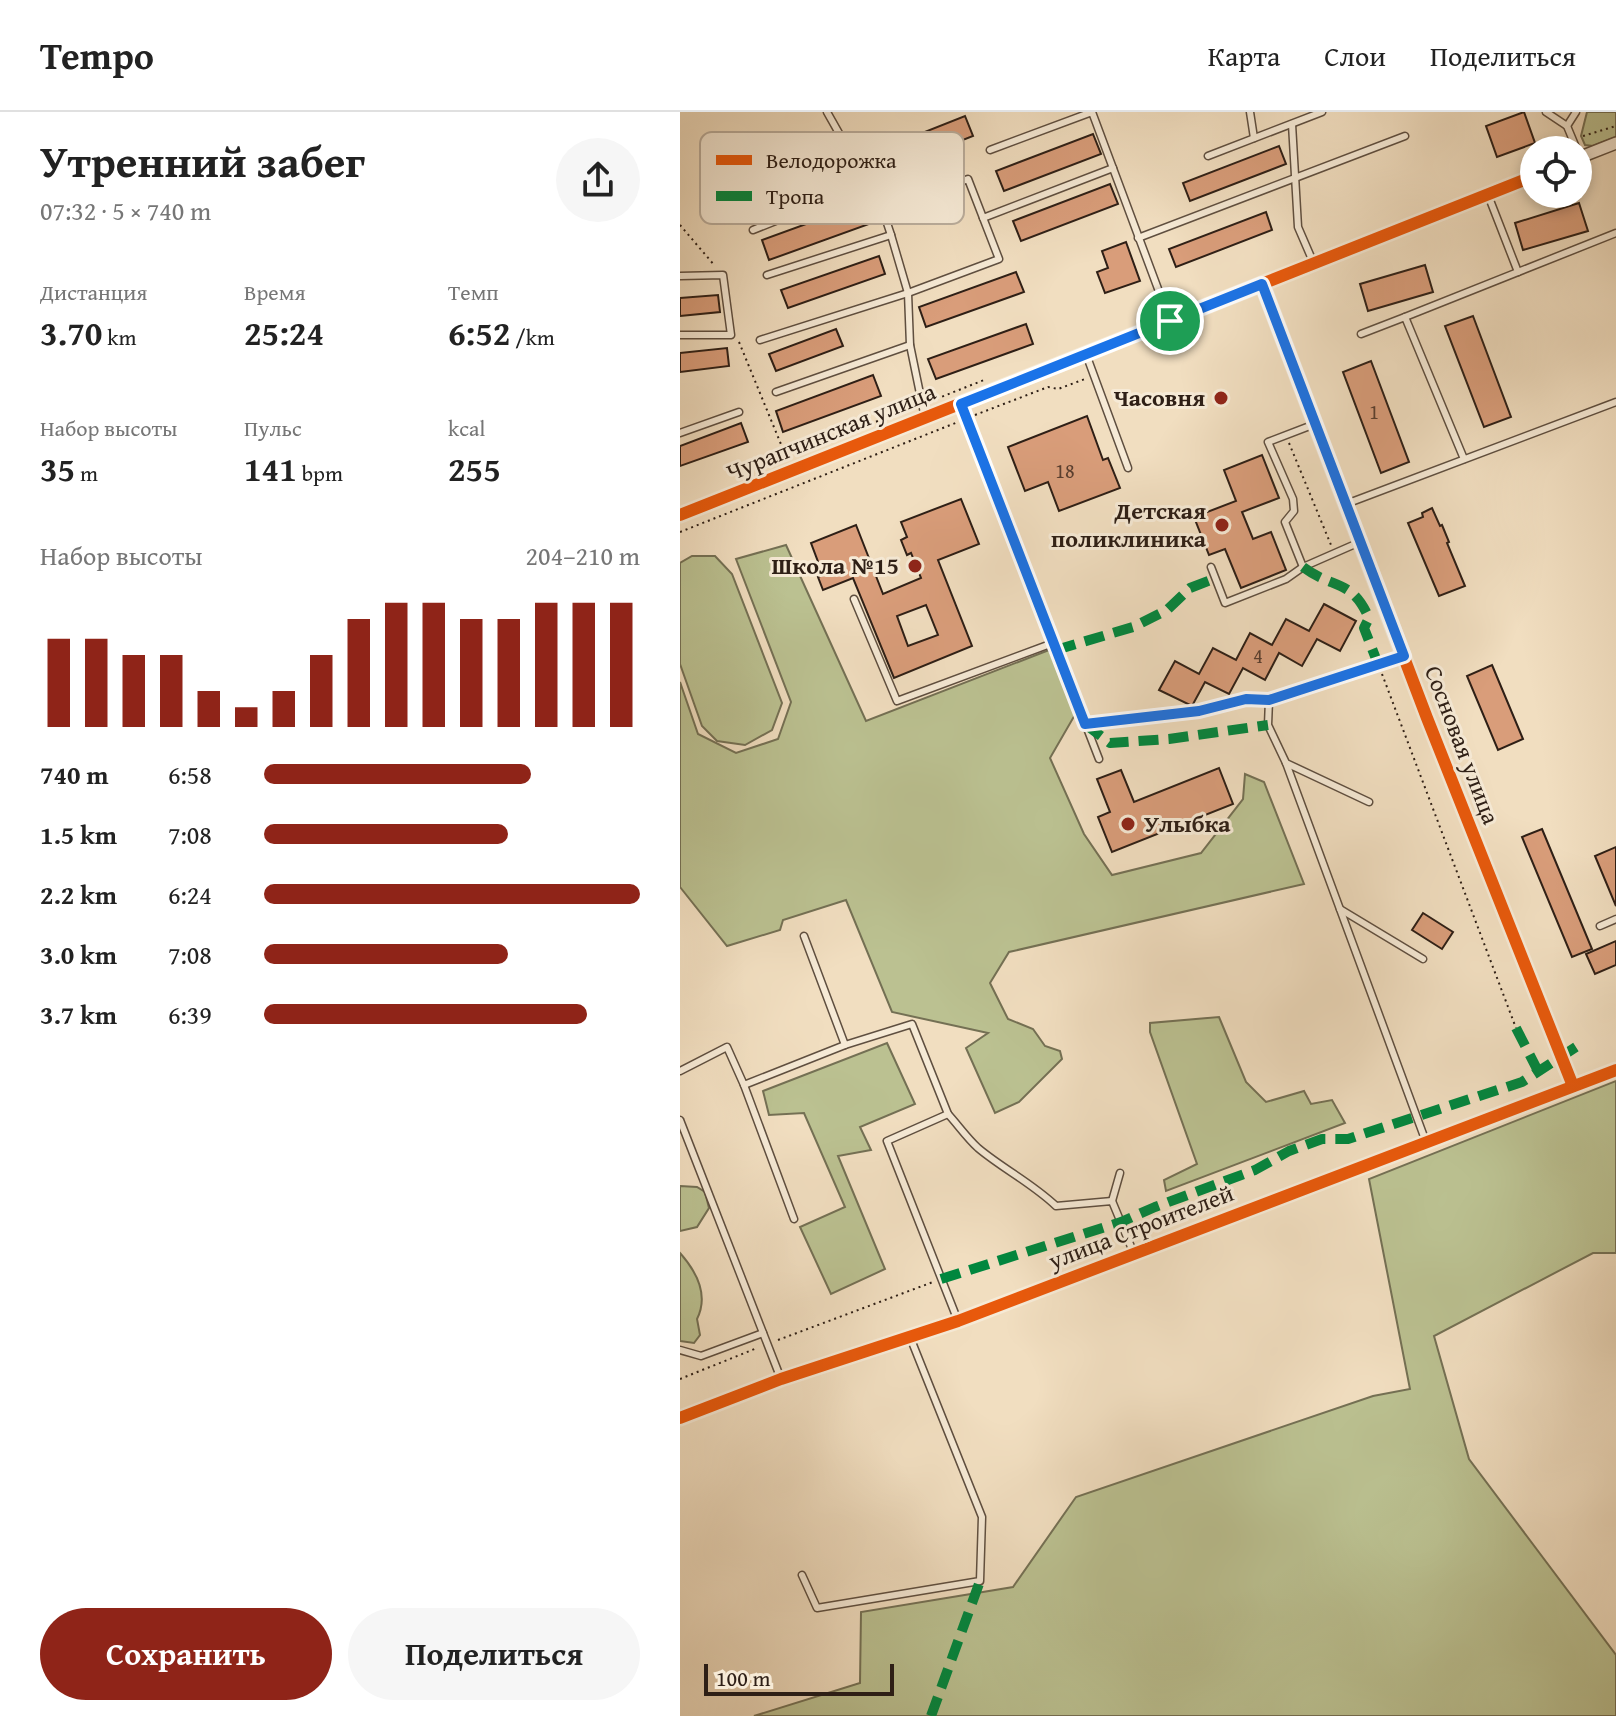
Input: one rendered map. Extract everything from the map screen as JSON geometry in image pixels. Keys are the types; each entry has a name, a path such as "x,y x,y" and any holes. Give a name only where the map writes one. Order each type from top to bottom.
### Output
{"street":[{"path":"1592,151 1616,143"},
{"name":"Чурапчинская улица","path":"680,515 1520,182"},
{"name":"Сосновая улица","path":"1262,284 1573,1086"},
{"name":"улица Строителей","path":"680,1418 781,1379 958,1321 1616,1070"}],"lane":[{"path":"827,112 838,132"},
{"path":"990,150 1092,112 1170,321"},
{"path":"1250,112 1254,138"},
{"path":"1208,156 1322,112"},
{"path":"1546,112 1567,126 1571,136"},
{"path":"1567,126 1576,112"},
{"path":"1292,124 1298,227 1314,264"},
{"path":"1138,238 1405,136"},
{"path":"983,218 1113,168"},
{"path":"760,340 908,293 999,259 968,179 964,181"},
{"path":"1488,195 1518,272"},
{"path":"753,230 768,224"},
{"path":"887,224 908,293 910,345 925,418"},
{"path":"1361,334 1616,233"},
{"path":"767,275 891,235"},
{"path":"680,276 723,275 731,335 680,335"},
{"path":"1405,317 1464,459"},
{"path":"776,392 910,345"},
{"path":"1086,354 1128,468"},
{"path":"1346,504 1616,402"},
{"path":"961,404 1099,759"},
{"path":"680,433 739,412"},
{"path":"1303,567 1285,522 1294,511 1293,499 1268,442 1315,424"},
{"path":"1211,567 1225,603 1286,579 1303,567 1360,542"},
{"path":"854,599 897,701 1053,643"},
{"path":"1085,724 1199,711 1246,699 1269,700 1404,656"},
{"path":"1269,700 1268,725 1286,763 1426,1142"},
{"path":"1286,763 1369,802"},
{"path":"1338,908 1423,959"},
{"path":"1600,926 1616,919"},
{"path":"804,936 845,1045"},
{"path":"744,1085 845,1045 912,1024 948,1114 975,1146 1036,1187 1056,1206 1112,1201"},
{"path":"680,1071 727,1047 794,1219"},
{"path":"948,1114 887,1141 958,1321"},
{"path":"680,1120 781,1379"},
{"path":"1120,1173 1112,1201 1134,1254"},
{"path":"680,1350 701,1356 763,1333"},
{"path":"802,1575 817,1608 980,1581 982,1517 910,1337"}],"path":[{"path":"680,532 1048,387 1058,389 1094,376"},
{"path":"1286,435 1334,553"},
{"path":"1378,664 1516,1028"},
{"path":"680,1379 941,1279"}],"green space":[{"path":"1587,112 1616,112 1616,137 1593,146 1592,136 1581,136"},
{"path":"786,545 866,721 1049,650 1076,713 1050,758 1084,834 1112,875 1201,853 1243,799 1245,774 1264,782 1304,884 1009,952 990,983 1008,1019 1033,1029 1045,1046 1060,1051 1062,1059 1019,1102 995,1113 966,1048 988,1033 892,1012 846,900 783,920 780,930 727,946 680,887 680,682 698,734 736,753 778,739 791,702 736,559"},
{"path":"692,556 715,556 732,574 782,703 772,730 745,745 717,741 702,726 680,664 680,563"},
{"path":"1219,1017 1246,1082 1266,1102 1304,1091 1311,1104 1332,1100 1345,1123 1166,1191 1164,1180 1197,1164 1150,1032 1150,1023"},
{"path":"887,1043 915,1104 860,1127 871,1150 838,1156 885,1269 831,1294 800,1227 845,1207 804,1113 769,1115 763,1091"},
{"path":"1616,1081 1616,1253 1593,1253 1434,1336 1469,1459 1616,1655 1616,1716 754,1716 860,1683 861,1612 1013,1587 1076,1497 1373,1396 1410,1389 1369,1179"},
{"path":"680,1186 697,1187 705,1192 709,1208 697,1227 680,1231"},
{"path":"680,1253 696,1275 701,1292 697,1319 700,1335 694,1343 680,1341"}],"building":[{"path":"1524,112 1533,136 1520,136 1520,149 1497,157 1486,126"},
{"path":"965,116 973,136 964,140 964,132 925,132"},
{"path":"1093,134 1101,154 1004,191 996,171"},
{"path":"1279,146 1286,164 1190,201 1183,183"},
{"path":"1110,184 1118,204 1021,241 1013,221"},
{"path":"1563,208 1581,208 1588,231 1523,250 1515,223"},
{"path":"1266,212 1272,230 1176,267 1169,249"},
{"path":"806,224 869,224 769,260 762,240"},
{"path":"1126,242 1140,281 1105,293 1097,272 1108,268 1102,251"},
{"path":"879,256 885,274 788,308 781,290"},
{"path":"1425,265 1433,292 1368,311 1360,284"},
{"path":"1016,272 1024,292 926,327 919,307"},
{"path":"718,295 720,312 680,316 680,298"},
{"path":"1473,316 1511,417 1484,427 1445,326"},
{"path":"1026,324 1033,344 936,379 928,359"},
{"path":"836,329 843,346 776,371 769,354"},
{"path":"727,348 729,366 680,372 680,353"},
{"path":"1371,361 1409,462 1381,473 1343,372"},
{"path":"873,375 881,396 783,432 776,411"},
{"path":"1087,416 1103,460 1108,458 1120,488 1059,511 1048,482 1025,491 1008,447"},
{"path":"741,423 748,442 680,466 680,446"},
{"name":"Детская поликлиника","path":"1262,455 1279,498 1242,512 1253,539 1271,532 1286,570 1241,588 1225,549 1209,555 1194,517 1236,501 1224,470"},
{"path":"961,499 979,544 938,560 972,646 894,678 853,578 823,590 818,577 823,575 811,543 856,525 883,594 921,578 911,553 907,555 901,540 907,537 901,522","holes":["926,605 938,635 908,646 897,616"]},
{"path":"1432,508 1442,525 1465,586 1439,596 1408,523 1423,517 1422,513"},
{"path":"1324,604 1356,621 1340,651 1317,639 1302,666 1279,653 1265,680 1243,668 1229,694 1205,682 1192,706 1159,690 1175,661 1199,674 1213,648 1236,660 1250,633 1272,645 1286,619 1309,631"},
{"path":"1492,665 1523,739 1498,750 1467,676"},
{"path":"1219,768 1233,804 1112,852 1098,817 1110,812 1097,779 1121,770 1134,802"},
{"path":"1542,829 1592,949 1572,957 1522,837"},
{"path":"1616,847 1616,906 1595,856"},
{"path":"1423,913 1453,932 1442,949 1412,930"},
{"path":"1616,941 1616,965 1595,974 1586,954"}],"marked path":[{"path":"1303,567 1348,590 1362,605 1369,618 1364,628 1378,664"},
{"path":"1056,650 1133,627 1167,610 1190,588 1216,578"},
{"path":"1085,724 1110,743 1169,739 1268,725"},
{"path":"1516,1028 1538,1071"},
{"path":"941,1279 1121,1222 1255,1170 1289,1151 1322,1139 1348,1139 1522,1082 1576,1047"},
{"path":"931,1716 980,1581"}],"cycle path":[{"path":"680,515 1520,182"},
{"path":"1262,284 1427,718 1573,1086"},
{"path":"680,1418 781,1379 958,1321 1616,1070"}],"place":[{"name":"Часовня","path":"1221,398"},
{"name":"Детская поликлиника","path":"1222,525"},
{"name":"Школа №15","path":"915,566"},
{"name":"Улыбка","path":"1128,824"}],"route":[{"path":"1262,284 1404,656 1269,700 1246,699 1199,711 1085,724 961,404 1170,321 1262,284"}]}
